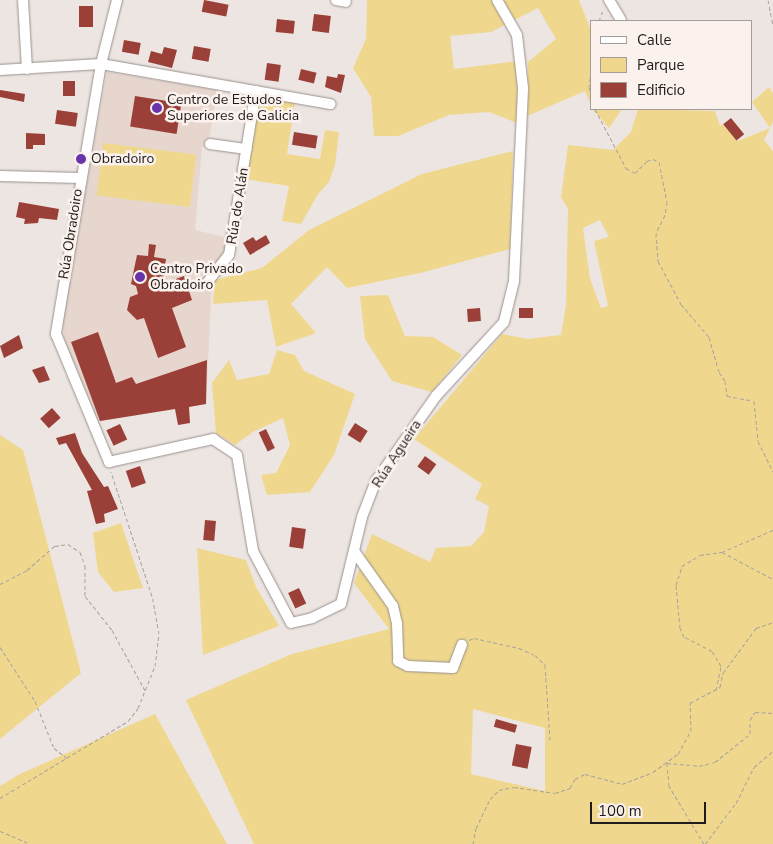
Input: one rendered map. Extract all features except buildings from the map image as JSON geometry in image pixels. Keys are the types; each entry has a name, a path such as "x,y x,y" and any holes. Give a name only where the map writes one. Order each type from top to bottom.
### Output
{"street":[{"path":"23,0 27,69"},
{"name":"Rúa Obradoiro","path":"109,462 56,334 80,178 101,64 118,0"},
{"name":"Rúa Agueira","path":"109,462 213,439 237,455 253,550 290,623 312,618 341,604 362,517 376,481 436,396 504,322 514,281 524,88 518,35 497,0"},
{"path":"609,1 621,20"},
{"path":"0,70 101,64 331,104"},
{"name":"Rúa do Alán","path":"206,284 229,255 256,91"},
{"name":"Rúa do Alán","path":"210,144 247,149"},
{"path":"0,176 80,178"},
{"path":"354,551 392,606 397,623 398,661 408,666 453,668 462,645"}],"path":[{"path":"768,0 773,25"},
{"path":"600,20 609,1"},
{"path":"596,110 626,168 635,173 647,161 653,159 659,162 667,202 665,215 656,233 658,260 681,304 709,337 718,372 725,381 727,396 754,401 758,441 773,472"},
{"path":"0,798 128,721 146,692 158,648 156,619 152,596 109,462"},
{"path":"715,692 721,666 712,651 684,638 680,628 676,585 682,566 700,555 722,552 773,530"},
{"path":"0,584 27,570 55,546 68,544 80,552 85,566 85,596 112,630 146,692"},
{"path":"722,552 773,579"},
{"path":"473,844 476,828 490,799 499,790 514,787 555,792 570,788 575,779 585,774 622,784 653,772 678,754 692,731 690,703 715,692 720,687 722,673 756,628 773,622"},
{"path":"462,645 474,638 492,641 519,648 545,665 550,740"},
{"path":"0,647 35,701 54,748 68,758"},
{"path":"667,761 700,766 715,762 750,734 750,720 755,712 773,713"},
{"path":"667,761 669,786 705,844 736,803 754,767 773,751"},
{"path":"0,830 32,844"}],"shaded area":[{"name":"Centro Privado Obradoiro","path":"107,72 217,90 208,147 202,147 195,230 229,238 228,251 212,278 206,404 97,422 64,347 63,316"}],"green space":[{"path":"367,0 579,0 590,28 590,103 585,91 527,116 528,62 556,39 538,8 491,32 450,36 454,69 517,61 517,123 489,112 449,115 398,136 374,136 371,97 353,68 366,39"},
{"path":"769,87 773,93 773,122 770,128 753,103 753,101"},
{"path":"264,98 295,102 287,154 320,159 325,130 339,132 335,165 329,182 318,194 301,224 282,221 289,186 245,179 258,101"},
{"path":"593,110 621,110 609,128"},
{"path":"638,110 715,111 720,126 723,124 738,141 770,128 764,140 773,151 773,844 254,844 186,700 292,654 389,629 354,583 372,534 430,562 436,548 471,546 484,532 489,506 475,499 482,484 414,439 502,334 528,339 561,335 566,305 568,209 561,197 568,145 613,150 631,132","holes":["600,220 609,237 594,241 608,306 601,308 590,279 583,228","473,709 545,728 545,791 471,774"]},
{"path":"103,143 196,154 190,207 97,196"},
{"path":"513,151 510,249 420,273 347,288 327,267 291,304 316,333 276,347 267,300 213,304 215,280 262,268 309,230 422,174"},
{"path":"388,295 405,336 433,337 462,355 432,392 392,381 365,339 360,296"},
{"path":"277,350 295,355 304,371 355,394 334,455 310,492 267,495 261,475 276,473 290,445 283,418 253,432 235,445 216,433 212,383 229,360 237,380 269,374"},
{"path":"0,435 23,450 81,673 0,739"},
{"path":"121,523 143,588 114,592 98,572 93,533"},
{"path":"197,548 246,560 256,587 279,626 203,655"},
{"path":"155,714 227,844 0,844 0,786 20,774"}],"place":[{"name":"Centro de Estudos Superiores de Galicia","path":"157,108"},
{"name":"Obradoiro","path":"81,159"},
{"name":"Centro Privado Obradoiro","path":"140,277"}]}
